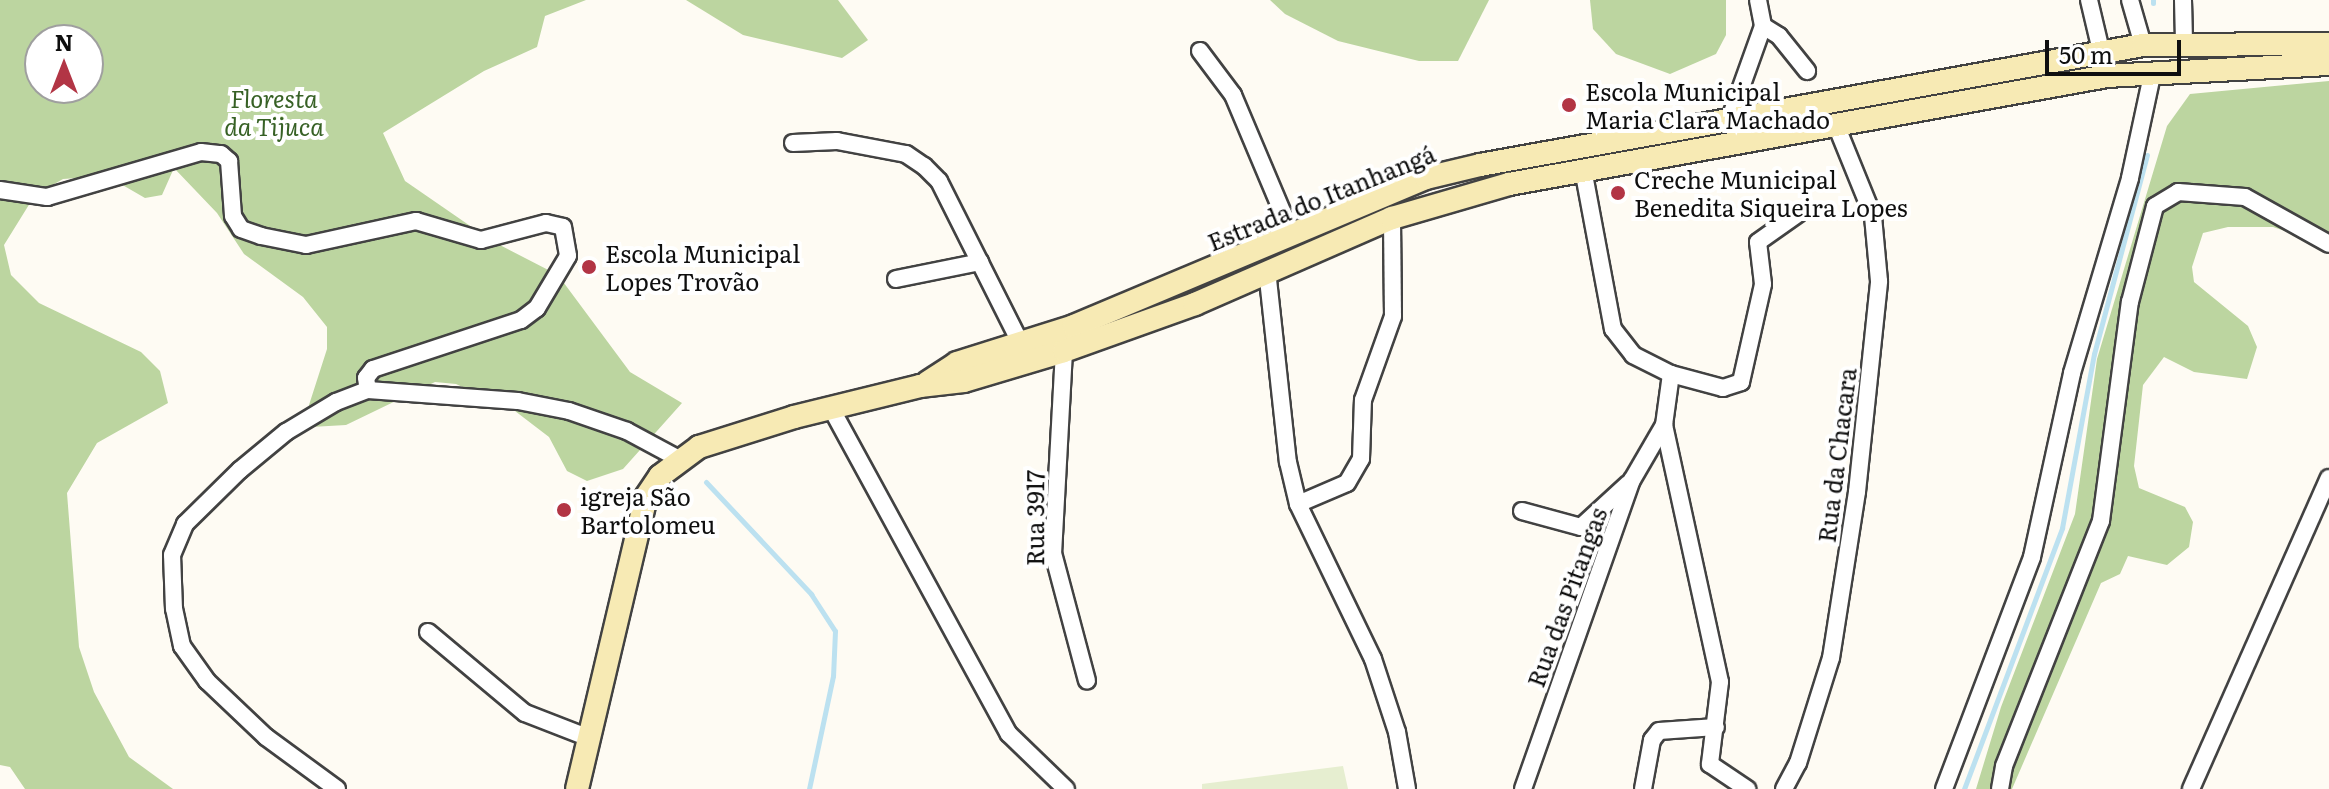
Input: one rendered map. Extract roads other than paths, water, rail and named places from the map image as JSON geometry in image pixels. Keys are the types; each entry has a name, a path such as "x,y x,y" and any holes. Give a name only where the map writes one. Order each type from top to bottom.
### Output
{"main road":[{"name":"Estrada do Itanhangá","path":"920,386 957,363 1021,344 1426,178 2143,45 2184,42 2329,44"},
{"name":"Estrada do Itanhangá","path":"577,789 634,530 653,486 679,459 732,436 920,386 964,381 1064,351 1195,304 1392,218 1509,184 2107,76 2153,71 2329,64"}],"street":[{"path":"1729,121 1763,26 1758,0"},
{"path":"2089,0 2107,76"},
{"path":"2130,0 2143,45"},
{"path":"2183,0 2184,42"},
{"path":"1763,26 1807,71"},
{"path":"1200,51 1233,95 1292,235"},
{"path":"1944,789 2032,557 2072,373 2130,178 2153,71"},
{"name":"Rua da Chacara","path":"1784,789 1798,763 1831,658 1857,492 1879,281 1873,216 1836,125"},
{"path":"793,143 837,141 915,160 939,181 1021,344"},
{"path":"0,190 47,197 201,152 221,154 229,161 233,216 241,229 276,239 306,245 337,242 416,221 481,240 546,223 563,227 568,256 537,308 521,320 373,369 366,378 368,390"},
{"path":"1583,169 1613,329 1633,355 1671,374 1723,388 1741,382 1763,284 1758,242 1799,213"},
{"path":"2000,789 2004,766 2092,555 2114,449 2130,302 2155,206 2178,192 2245,197 2329,244"},
{"path":"1298,504 1347,483 1361,459 1363,400 1393,316 1392,218"},
{"path":"896,279 980,262"},
{"path":"1267,270 1286,446 1298,504 1373,659 1397,732 1407,789"},
{"name":"Rua 3917","path":"1064,351 1053,553 1087,681"},
{"path":"1671,374 1664,425 1720,682 1710,764 1747,789"},
{"path":"337,789 266,737 207,681 182,646 174,609 172,555 185,524 240,470 286,432 336,402 368,390 518,401 569,411 627,431 679,459"},
{"path":"831,408 1009,734 1066,789"},
{"name":"Rua das Pitangas","path":"1523,789 1632,480 1664,425"},
{"path":"2191,789 2329,478"},
{"path":"1522,511 1581,527 1632,480"},
{"path":"428,632 525,713 589,738"},
{"path":"1643,789 1652,740 1659,731 1716,727"}],"waterway":[{"path":"1964,789 2062,528 2094,354 2147,155"},
{"path":"706,482 811,594 835,631 833,676 809,789"}],"place":[{"name":"Escola Municipal Maria Clara Machado","path":"1569,105"},
{"name":"Creche Municipal Benedita Siqueira Lopes","path":"1618,193"},
{"name":"Escola Municipal Lopes Trovão","path":"589,267"},
{"name":"igreja São Bartolomeu","path":"564,510"}],"park label":[{"name":"Floresta da Tijuca","path":"274,112"}]}
